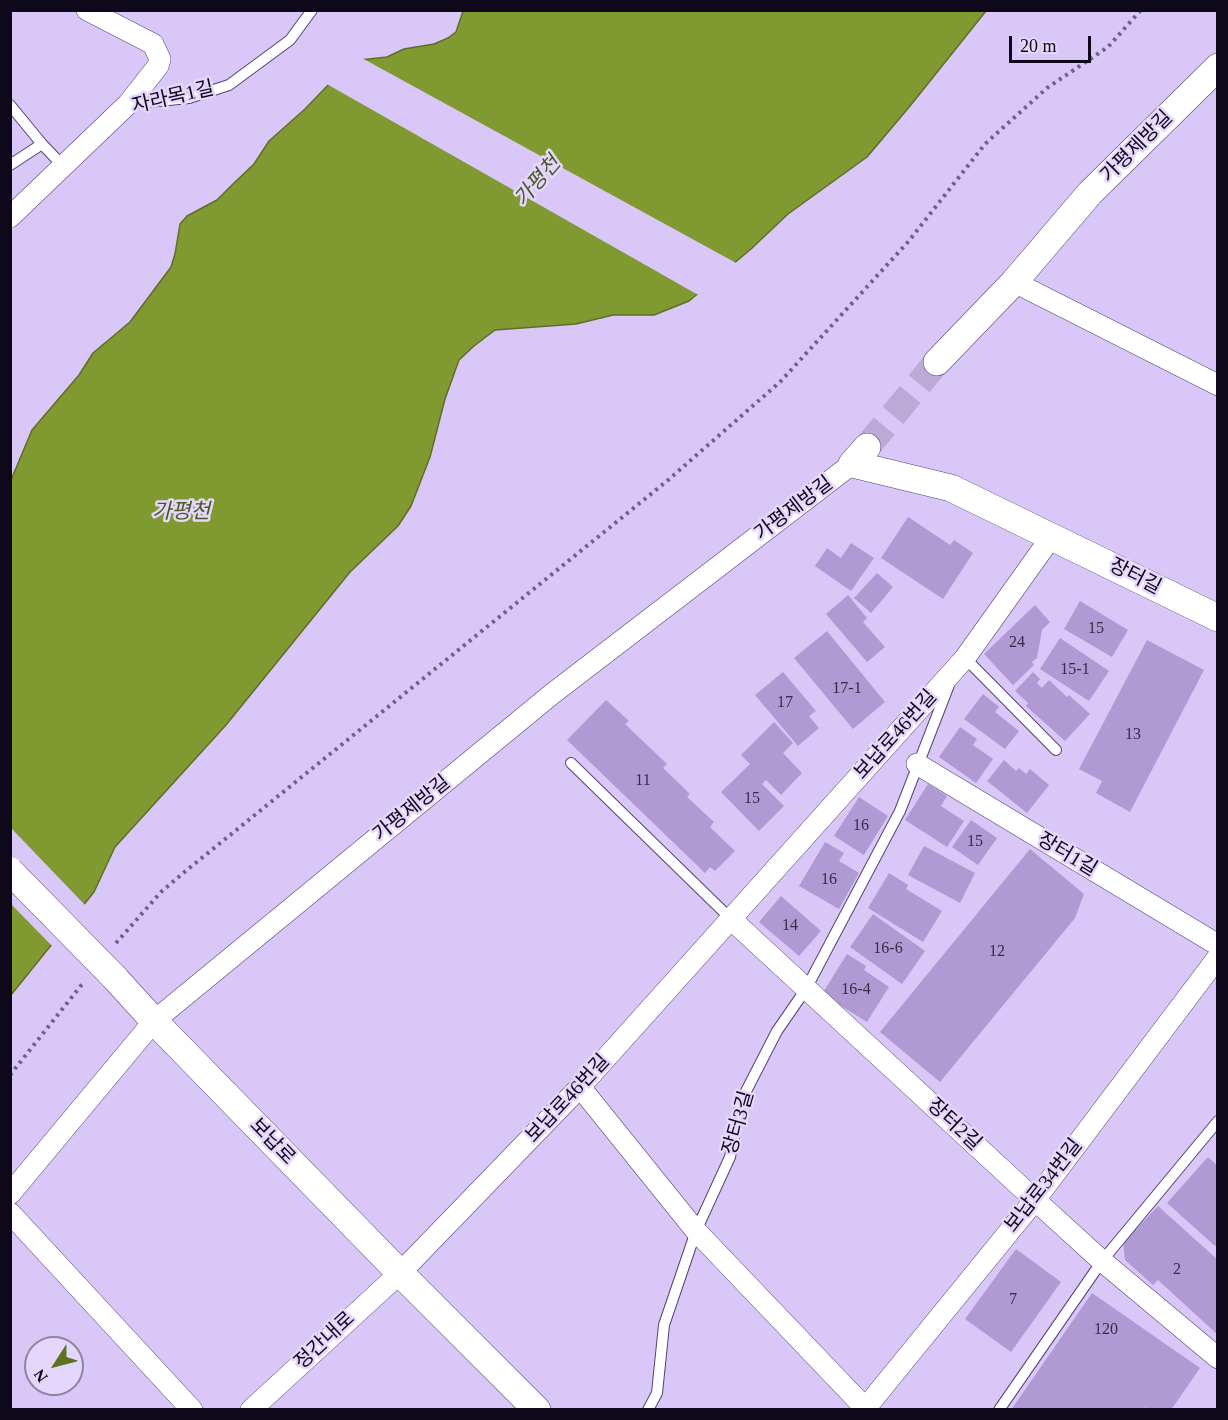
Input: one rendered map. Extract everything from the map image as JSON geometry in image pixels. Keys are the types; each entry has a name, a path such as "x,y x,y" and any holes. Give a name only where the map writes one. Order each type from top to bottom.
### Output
{"street":[{"path":"87,10 153,44 157,52 160,59 158,66 128,104"},
{"name":"가평제방길","path":"937,362 1014,282 1090,193 1217,67"},
{"name":"자라목1길","path":"10,217 128,104"},
{"path":"1014,282 1218,385"},
{"name":"가평제방길","path":"10,1194 154,1021 552,694 860,456 951,488 1052,536"},
{"name":"장터길","path":"1052,536 1218,618"},
{"name":"보납로46번길","path":"400,1274 580,1087 961,663 1052,536"},
{"name":"장터1길","path":"917,764 1218,945"},
{"name":"보납로","path":"10,871 400,1274 537,1410"},
{"name":"장터2길","path":"732,920 1102,1261 1218,1358"},
{"name":"보납로34번길","path":"865,1409 1035,1200 1218,957"},
{"path":"580,1087 696,1231 865,1409"},
{"path":"10,1213 192,1410"},
{"name":"정간내로","path":"251,1410 400,1274"}],"lane":[{"name":"자라목1길","path":"128,104 189,98 229,85 290,40 312,10"},
{"path":"10,105 63,166"},
{"path":"10,165 42,144"},
{"path":"806,989 900,811 917,764 961,663 1056,750"},
{"path":"571,763 732,920"},
{"name":"장터3길","path":"648,1410 657,1393 664,1324 696,1231 730,1157 741,1101 777,1031 806,989"},
{"path":"999,1410 1102,1261 1218,1121"}],"path":[{"path":"115,944 161,892 182,874 667,481 780,382 908,242 985,144 1047,88 1108,47 1141,10"},
{"path":"10,1075 85,980"}],"water":[{"name":"가평천","path":"463,11 986,11 867,157 788,214 751,249 689,301 654,315 613,315 576,324 495,330 459,360 445,399 430,457 411,506 398,526 350,572 226,725 115,847 94,892 11,995 11,480 32,430 79,375 93,353 130,322 171,267 180,224 187,216 217,200 254,164 269,141 333,80 360,60 387,57 404,49 434,44 448,38 456,32"}],"pier":[{"path":"360,57 738,264 700,296 325,83 340,68"},
{"path":"11,828 86,906 54,948 10,903"}],"building":[{"path":"908,517 950,545 954,540 973,553 943,599 881,558"},
{"path":"851,543 874,558 851,591 815,566 827,548 841,558"},
{"path":"877,573 893,587 871,613 854,598"},
{"path":"848,595 867,618 863,622 885,647 867,662 826,614"},
{"path":"1080,601 1128,630 1112,657 1064,629"},
{"path":"1035,605 1050,622 1042,630 1037,658 1032,662 1034,665 1013,685 984,654"},
{"path":"827,631 885,702 853,729 794,658"},
{"path":"1060,638 1109,671 1089,701 1040,669"},
{"path":"1147,640 1204,670 1130,812 1096,793 1102,781 1079,769"},
{"path":"783,672 816,711 809,716 819,728 798,746 755,695"},
{"path":"1033,672 1040,679 1037,683 1042,688 1049,680 1090,714 1065,741 1026,706 1028,703 1015,691"},
{"path":"983,694 999,707 995,712 1019,731 1005,749 964,719"},
{"path":"606,700 629,721 625,724 667,764 663,768 690,794 687,797 714,822 710,827 735,851 715,871 710,867 705,873 567,740"},
{"path":"774,722 793,743 783,753 802,773 781,795 766,780 762,784 784,806 759,831 721,792 750,764 741,755"},
{"path":"960,727 977,739 973,745 993,759 976,783 939,757"},
{"path":"1004,760 1016,771 1019,768 1026,774 1030,769 1049,785 1027,813 987,781"},
{"path":"928,784 947,796 941,806 964,821 947,847 905,820"},
{"path":"859,797 888,816 864,855 834,836"},
{"path":"971,820 997,838 978,865 952,847"},
{"path":"825,842 844,853 839,861 859,873 839,909 799,886"},
{"path":"924,846 975,873 960,903 908,875"},
{"path":"1030,849 1084,894 1075,918 940,1082 880,1032"},
{"path":"889,873 908,885 906,889 942,911 923,942 868,908"},
{"path":"781,896 821,931 799,956 759,922"},
{"path":"873,914 925,951 902,984 850,947"},
{"path":"847,954 866,966 864,970 889,987 867,1022 822,994"},
{"path":"1208,1157 1218,1166 1218,1244 1215,1246 1167,1203"},
{"path":"1158,1206 1218,1260 1218,1335 1158,1280 1153,1285 1125,1260 1123,1243"},
{"path":"1016,1249 1061,1282 1011,1352 965,1319"},
{"path":"1092,1293 1200,1368 1171,1410 1149,1410 1145,1407 1144,1410 1011,1410"}],"tunnel":[{"path":"867,447 937,362"}]}
